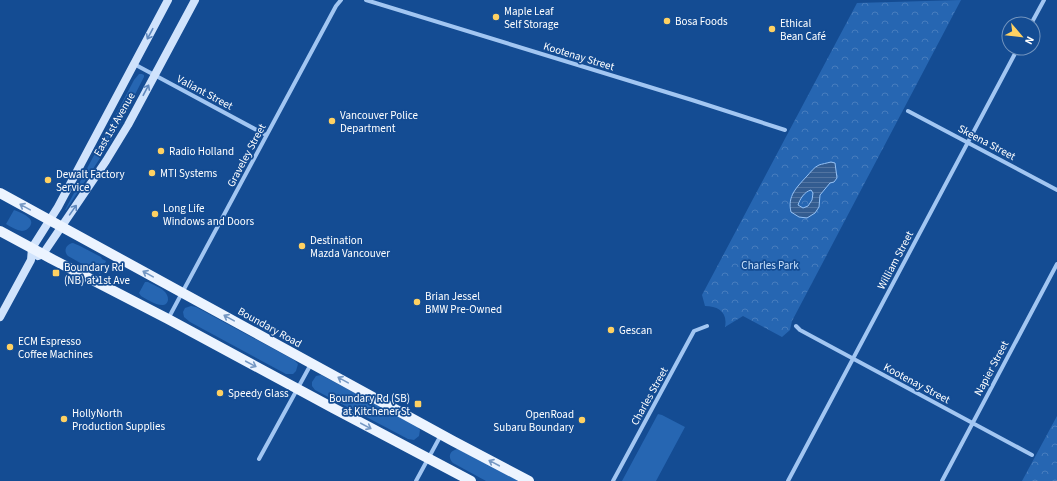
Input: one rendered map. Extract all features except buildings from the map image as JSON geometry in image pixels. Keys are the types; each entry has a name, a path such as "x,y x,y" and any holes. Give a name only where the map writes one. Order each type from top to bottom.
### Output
{"main road":[{"name":"East 1st Avenue","path":"32,248 58,207 168,0"},
{"name":"East 1st Avenue","path":"43,254 106,162 128,125 194,0"},
{"name":"Boundary Road","path":"0,193 529,481"},
{"path":"0,231 471,481"},
{"path":"0,317 31,260 32,248"},
{"path":"31,260 43,254"}],"street":[{"name":"Graveley Street","path":"168,319 266,135 336,6 341,0"},
{"name":"Kootenay Street","path":"366,0 785,130"},
{"path":"1035,16 1044,0"},
{"name":"William Street","path":"788,481 1014,56"},
{"name":"Valiant Street","path":"134,64 266,135"},
{"name":"Skeena Street","path":"908,111 1057,190"},
{"name":"Napier Street","path":"942,481 1057,264"},
{"name":"Charles Street","path":"613,481 694,331 707,326"},
{"name":"Kootenay Street","path":"796,326 800,330 853,359 1032,455"},
{"path":"259,458 311,363"},
{"path":"416,481 442,434"}],"green space":[{"name":"Charles Park","path":"961,0 792,321 790,330 782,337 743,316 725,327 725,317 721,311 714,307 705,306 702,295 857,3"},
{"path":"139,74 144,75 144,77 110,143 65,210 134,80"},
{"path":"14,210 26,215 31,220 30,226 26,230 20,231 6,224"},
{"path":"73,243 106,261 100,274 66,254 66,248"},
{"path":"145,282 158,287 167,294 168,300 164,305 156,304 141,296 139,293"},
{"path":"191,306 196,307 294,360 298,364 296,371 293,374 286,374 190,322 184,317 183,312 185,308"},
{"path":"321,375 417,426 420,430 419,436 414,440 408,439 315,390 312,386 312,382 316,376"},
{"path":"658,414 685,427 656,481 622,481"},
{"path":"1057,416 1057,481 1022,481"},
{"path":"458,449 520,481 486,481 451,461 451,452"}],"shaded area":[{"path":"831,162 835,163 837,178 834,182 830,183 820,195 819,207 815,213 807,218 799,217 791,212 790,201 796,188 815,167","holes":["811,190 813,193 812,200 808,206 803,208 798,205 806,192"]}],"place":[{"name":"Maple Leaf Self Storage","path":"496,17"},
{"name":"Bosa Foods","path":"667,21"},
{"name":"Ethical Bean Café","path":"772,29"},
{"name":"Vancouver Police Department","path":"332,121"},
{"name":"Radio Holland","path":"161,151"},
{"name":"MTI Systems","path":"152,173"},
{"name":"Dewalt Factory Service","path":"48,180"},
{"name":"Long Life Windows and Doors","path":"155,214"},
{"name":"Destination Mazda Vancouver","path":"302,246"},
{"name":"Boundary Rd (NB) at 1st Ave","path":"56,273"},
{"name":"Brian Jessel BMW Pre-Owned","path":"417,302"},
{"name":"Gescan","path":"611,330"},
{"name":"ECM Espresso Coffee Machines","path":"10,347"},
{"name":"Speedy Glass","path":"220,393"},
{"name":"Boundary Rd (SB) at Kitchener St","path":"418,404"},
{"name":"HollyNorth Production Supplies","path":"64,419"},
{"name":"OpenRoad Subaru Boundary","path":"582,420"}]}
